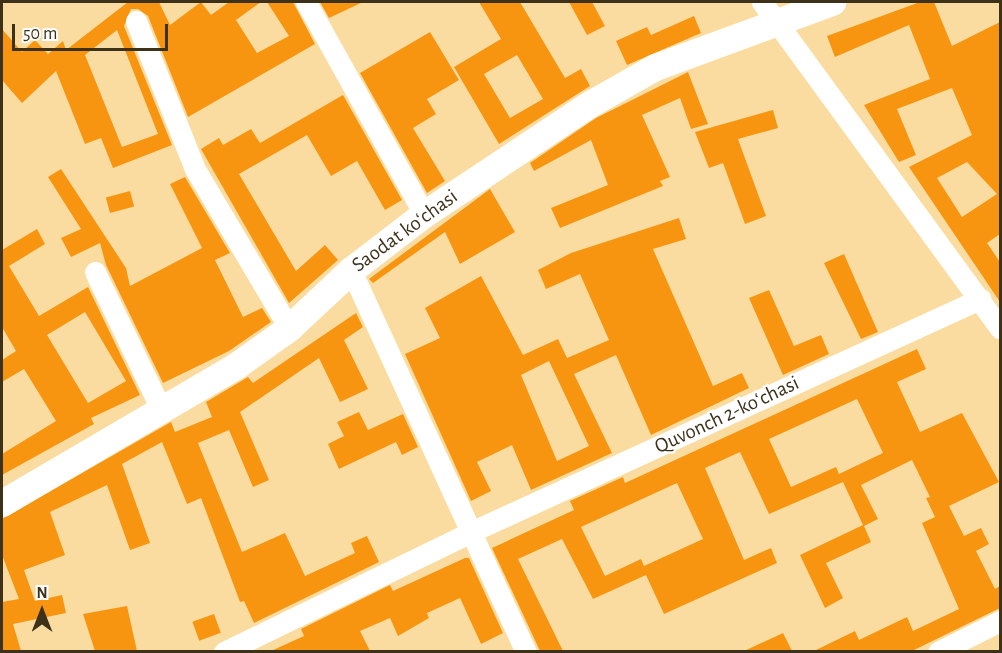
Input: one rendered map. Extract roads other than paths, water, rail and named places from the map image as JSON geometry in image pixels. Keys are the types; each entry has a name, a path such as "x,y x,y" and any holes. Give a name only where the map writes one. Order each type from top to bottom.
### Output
{"street":[{"path":"306,2 424,214"},
{"name":"Saodat koʻchasi","path":"2,503 160,407 237,365 289,328 351,270 424,214 588,105 655,67 767,12 832,2"},
{"path":"767,12 1000,328"},
{"path":"136,21 195,169 289,328"},
{"path":"351,270 473,531 526,651"},
{"path":"95,272 160,407"},
{"name":"Quvonch 2-koʻchasi","path":"224,651 473,531 980,299"},
{"path":"939,651 1000,621"}]}
